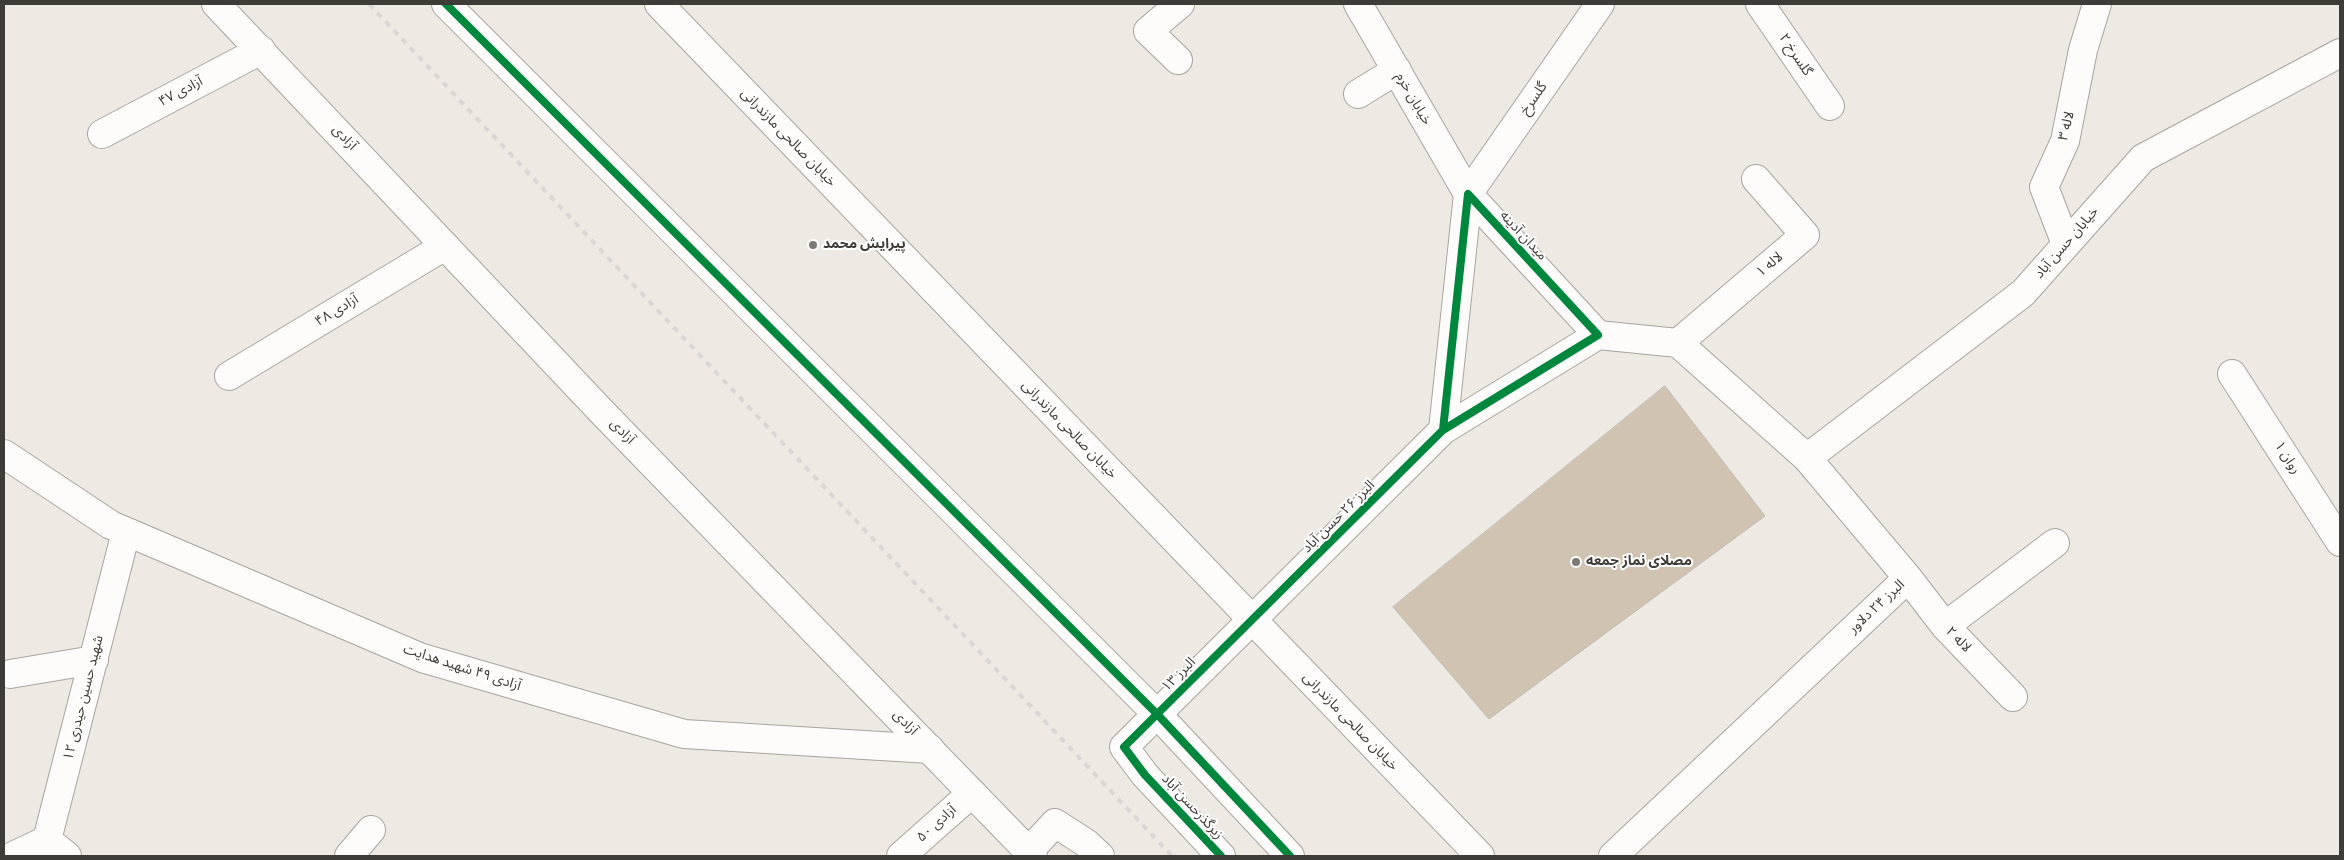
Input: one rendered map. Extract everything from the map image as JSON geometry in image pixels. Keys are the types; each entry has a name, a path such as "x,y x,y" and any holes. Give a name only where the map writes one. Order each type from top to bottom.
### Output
{"street":[{"name":"آزادی","path":"216,4 601,411 1031,854"},
{"path":"446,4 1158,714 1290,856"},
{"name":"خیابان صالحی مازندرانی","path":"659,4 1480,856"},
{"path":"1178,60 1148,31 1180,4"},
{"name":"خیابان خرم","path":"1359,4 1468,194"},
{"name":"گلسرخ","path":"1468,194 1600,4"},
{"name":"گلسرخ ۲","path":"1760,4 1830,106"},
{"name":"لاله ۳","path":"2066,244 2044,187 2065,141 2083,50 2096,4"},
{"name":"آزادی ۴۷","path":"102,134 261,50"},
{"name":"خیابان حسن آباد","path":"1807,458 2023,293 2143,158 2340,53"},
{"path":"1358,94 1397,70"},
{"name":"لاله ۱","path":"1678,343 1805,236 1756,179"},
{"path":"1443,430 1468,194"},
{"name":"میدان آدینه","path":"1468,194 1598,335"},
{"name":"آزادی ۴۸","path":"229,376 445,246"},
{"path":"1443,430 1598,335 1678,343"},
{"name":"البرز ۲۴ دلاور","path":"1613,856 1908,578 1807,458 1678,343"},
{"name":"روان ۱","path":"2232,374 2331,509 2340,542"},
{"name":"البرز ۲۶ حسن آباد","path":"1253,621 1443,430"},
{"name":"آزادی ۴۹ شهید هدایت","path":"4,454 111,525 422,658 684,734 930,749"},
{"name":"شهید حسین حیدری ۱۲","path":"57,848 94,660 126,532"},
{"path":"1945,626 2055,543"},
{"name":"لاله ۲","path":"1908,578 1945,626 2013,697"},
{"name":"البرز ۱۳","path":"1124,747 1253,621"},
{"path":"10,674 94,660"},
{"name":"زیرگذرحسن آباد","path":"1124,747 1145,775 1221,856"},
{"name":"آزادی ۵۰","path":"902,856 972,793"},
{"path":"1031,854 1055,823 1093,850"},
{"path":"349,856 371,830"},
{"path":"13,856 57,848"}],"building":[{"name":"مصلای نماز جمعه","path":"1665,386 1765,516 1489,719 1393,607"}],"railway":[{"path":"369,4 1172,856"}],"cycle path":[{"path":"446,4 1157,714 1290,856"},
{"path":"1221,856 1145,775 1124,747 1443,430 1598,335 1468,194 1443,430"}],"place":[{"name":"پیرایش محمد","path":"813,245"},
{"name":"مصلای نماز جمعه","path":"1576,562"}]}
